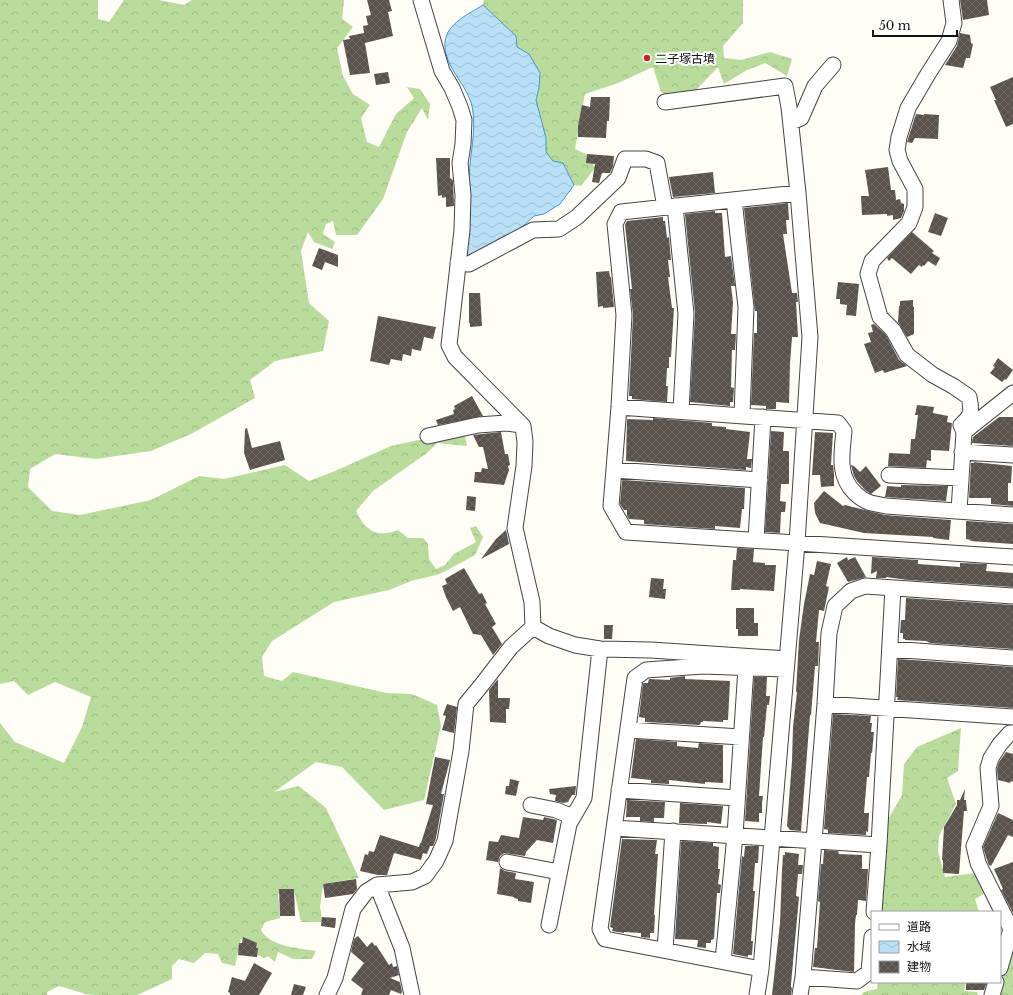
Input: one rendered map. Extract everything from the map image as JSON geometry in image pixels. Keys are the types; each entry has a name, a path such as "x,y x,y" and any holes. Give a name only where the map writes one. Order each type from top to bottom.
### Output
{"street":[{"path":"421,0 442,71 452,88 464,120 463,144 460,163 463,195 462,230 449,345 455,357 523,426 525,442 524,466 515,528 532,602 533,627"},
{"path":"951,0 954,23 949,41 908,108 899,137 897,150 900,161 915,189 915,207 910,223 872,261 868,274 880,317 893,330 907,355 933,375 969,397 972,409 968,419 961,425 964,432 958,511"},
{"path":"791,122 801,118 814,86 833,65"},
{"path":"665,102 785,86 791,122 810,337 797,543 761,969 757,995"},
{"path":"458,263 468,264 533,230 559,229 577,216 618,178 625,159 646,159 657,163 670,207 686,314 681,411"},
{"path":"798,193 621,212 615,224 624,316 620,407 611,506 626,532 1013,557"},
{"path":"734,200 746,308 742,415"},
{"path":"964,432 1013,393"},
{"path":"620,407 838,423 844,431 841,463 844,478 848,487 857,496 869,503 886,506 1013,515"},
{"path":"756,540 764,417"},
{"path":"428,436 478,425 521,424"},
{"path":"962,452 1013,455"},
{"path":"614,470 760,480"},
{"path":"889,475 960,478"},
{"path":"800,995 803,977 825,704 829,633 835,606 851,591 865,586 1013,596"},
{"path":"874,911 880,844 893,588"},
{"path":"533,627 549,636 575,645 600,649 651,650 787,664"},
{"path":"327,995 335,978 353,909 366,892 377,885 412,882 425,876 436,861 445,841 461,751 466,704 511,647 533,627"},
{"path":"549,924 569,824 584,798 600,649"},
{"path":"890,649 1013,658"},
{"path":"761,969 605,939 600,929 635,678 646,670 703,666 746,668 787,664"},
{"path":"724,961 735,835 746,668"},
{"path":"825,704 1013,717"},
{"path":"628,730 741,737"},
{"path":"1001,964 1011,929 978,863 974,846 991,806 988,768 991,758 1000,744 1010,733 1013,732"},
{"path":"620,790 737,798"},
{"path":"531,805 556,810 573,817"},
{"path":"614,828 880,844"},
{"path":"665,950 673,831"},
{"path":"507,862 560,872"},
{"path":"377,885 402,948 412,995"},
{"path":"803,977 858,981 869,972 871,949"},
{"path":"992,995 996,983"}],"green space":[{"path":"0,0 98,0 98,19 109,22 124,0 159,0 184,5 192,0 344,0 342,19 353,27 337,48 343,76 353,94 370,105 361,118 367,142 379,147 396,114 414,98 407,87 420,89 430,104 428,120 422,108 407,132 383,199 357,235 336,235 333,221 326,224 323,234 335,242 332,249 314,242 308,232 301,251 309,303 329,321 323,351 275,361 250,380 255,398 193,433 151,451 96,459 55,454 30,469 28,487 52,511 80,515 151,500 199,476 224,479 285,465 309,481 391,446 464,430 467,446 437,443 427,453 373,491 356,511 363,524 372,531 384,533 398,530 408,538 423,538 428,544 429,559 436,569 445,565 454,554 476,542 470,528 476,526 483,537 475,555 440,574 411,581 389,590 334,602 272,641 262,657 264,676 282,681 293,672 387,693 412,694 437,705 441,726 424,800 384,810 342,767 316,762 274,792 299,786 326,808 359,878 323,884 320,907 323,922 301,922 294,890 278,894 280,918 265,922 261,930 265,936 278,943 294,948 316,951 312,959 293,959 278,952 275,962 268,956 264,958 256,954 255,946 241,939 235,966 222,963 218,954 205,953 194,963 179,959 172,966 172,979 137,995 86,994 59,986 47,992 47,995 0,995 0,723 15,742 64,763 82,727 91,697 55,682 28,695 14,681 0,684"},
{"path":"484,0 743,0 743,23 723,46 724,58 741,60 770,52 792,59 787,76 765,63 747,70 724,84 718,67 696,90 669,97 661,92 653,67 618,83 585,94 575,149 588,155 595,168 581,186 574,185 563,163 553,161 546,152 546,138 536,100 539,88 540,73 529,54 517,47 516,36 483,5"},
{"path":"961,728 958,771 947,778 956,804 939,836 938,851 945,877 975,873 987,892 975,899 979,911 881,911 886,823 902,795 904,764 917,747"},
{"path":"1013,945 1013,995 996,995 1004,982 1001,969"},
{"path":"878,983 966,983 964,991 977,992 978,995 862,995 864,992 877,989"}],"water":[{"path":"483,5 516,36 517,47 529,54 540,73 539,88 536,100 546,138 546,152 553,161 563,163 574,185 560,204 544,214 534,216 513,235 470,260 466,253 469,175 474,128 473,113 469,98 451,67 445,51 445,42 450,29 454,24"}],"building":[{"path":"367,0 389,0 392,11 388,12 393,36 365,43 370,73 350,75 343,40 350,39 349,36 364,33 363,26 368,25 366,16 371,15"},
{"path":"960,0 987,0 989,15 963,20"},
{"path":"960,33 970,35 971,43 973,44 970,58 966,58 963,68 945,65 957,46"},
{"path":"388,72 390,83 376,85 374,74"},
{"path":"1013,77 1013,124 1006,127 990,87"},
{"path":"591,97 610,97 609,121 607,121 606,138 578,137 578,126 582,105 590,107"},
{"path":"916,114 939,115 938,139 915,138 912,143 907,142"},
{"path":"587,154 614,156 613,166 610,173 602,173 599,183 592,182 595,164 586,163"},
{"path":"436,158 450,158 450,178 453,180 454,206 446,207 446,197 442,198 442,195 438,196"},
{"path":"888,167 891,190 895,190 896,200 900,199 901,203 904,204 904,211 901,218 893,220 893,215 887,216 887,214 862,215 861,196 869,196 865,170"},
{"path":"713,172 715,193 673,197 669,177"},
{"path":"788,203 789,220 786,220 787,234 783,234 792,293 797,293 798,302 796,302 798,337 792,337 789,403 776,402 776,409 766,409 766,406 751,405 754,333 757,333 757,311 755,311 744,208"},
{"path":"715,211 715,213 722,213 725,257 731,256 735,286 731,286 733,302 731,334 736,334 735,350 732,350 731,387 734,388 733,402 730,402 730,406 690,402 695,313 685,214"},
{"path":"935,213 948,218 941,236 928,232"},
{"path":"663,217 663,221 665,221 667,238 669,237 671,260 668,260 670,277 668,277 672,308 674,308 671,357 669,357 669,368 667,368 667,402 632,399 632,396 629,396 633,315 630,289 632,289 625,225 627,221"},
{"path":"912,232 934,251 932,253 940,258 936,266 928,261 922,267 919,265 911,274 892,258 889,261 887,258"},
{"path":"319,248 338,255 338,267 325,262 322,270 312,266"},
{"path":"609,271 614,307 598,307 596,272"},
{"path":"838,282 859,284 856,316 846,315 847,305 840,304 840,299 836,299"},
{"path":"469,293 480,293 482,326 470,327"},
{"path":"913,300 914,334 907,337 898,322 899,306 900,301"},
{"path":"378,316 436,327 433,339 424,337 421,351 412,349 411,356 403,354 402,361 391,359 389,365 370,361"},
{"path":"874,324 886,335 899,360 907,366 884,373 883,370 875,373 864,344 871,342 868,333 873,332 871,325"},
{"path":"998,358 1013,370 1006,380 1005,379 1002,382 990,373 995,367 993,366"},
{"path":"472,396 483,416 438,425 436,420 454,414 454,406"},
{"path":"917,405 934,407 933,413 948,416 947,422 952,423 949,451 931,450 931,461 927,460 926,468 888,466 889,453 910,454 911,439 915,439 918,415 915,415"},
{"path":"999,417 1013,417 1013,446 972,443 973,437"},
{"path":"653,418 712,423 712,426 750,432 747,459 752,459 751,468 746,467 746,470 626,461 627,419 653,420"},
{"path":"247,428 252,448 280,441 285,460 250,470 244,453 245,429"},
{"path":"771,431 784,432 783,451 789,451 789,484 781,484 780,501 786,502 785,512 781,512 780,533 765,532"},
{"path":"501,432 505,454 508,454 510,465 508,466 509,470 504,485 474,482 475,472 481,472 482,468 488,469 483,447 479,447 473,435"},
{"path":"815,432 833,433 831,465 833,465 834,486 821,487 820,475 812,475"},
{"path":"974,462 1012,466 1011,483 1008,483 1008,501 1013,501 1013,506 991,504 991,498 969,498 971,463"},
{"path":"851,465 860,472 866,466 881,486 871,494 865,490 854,476"},
{"path":"623,480 745,488 744,509 742,509 740,528 715,526 715,529 644,524 644,520 629,519 627,516 627,510 624,510 620,504"},
{"path":"901,485 948,486 946,501 885,497 887,486 901,487"},
{"path":"824,491 843,506 845,505 885,515 951,520 949,540 933,537 864,533 820,523 815,513 814,503"},
{"path":"467,496 476,497 475,511 466,510"},
{"path":"966,521 1013,524 1013,544 970,541 971,540 966,539"},
{"path":"506,530 509,544 481,559 496,539"},
{"path":"737,548 754,549 753,562 765,563 765,565 776,565 774,591 740,589 731,590 733,560 736,560"},
{"path":"847,557 848,560 855,557 866,577 848,582 837,563"},
{"path":"872,557 918,560 918,564 960,567 960,563 987,564 986,571 1013,573 1013,587 908,580 886,577 876,578 877,571 871,574"},
{"path":"817,561 831,564 826,586 829,587 824,611 819,610 816,642 819,642 818,666 815,666 801,831 790,830 787,826 793,727 797,692 799,640 810,574 814,575"},
{"path":"464,568 479,594 482,593 487,603 485,604 496,624 492,627 502,644 493,655 481,635 473,634 460,607 453,611 442,586 447,584 445,579"},
{"path":"651,578 664,579 663,589 666,589 665,599 649,597"},
{"path":"906,598 1013,605 1013,649 905,640 903,639 903,633 900,633 901,620 905,620"},
{"path":"736,608 754,608 754,623 758,623 758,636 738,636 738,629 736,629"},
{"path":"604,625 613,625 612,639 604,639"},
{"path":"898,659 1013,667 1013,708 897,700"},
{"path":"685,676 685,679 730,681 728,720 723,720 723,722 703,721 700,725 645,722 645,718 639,717 643,683 648,683 649,679 670,680 670,678"},
{"path":"754,677 767,677 766,696 770,696 769,705 767,705 763,737 759,796 763,796 762,813 759,813 759,822 745,821"},
{"path":"498,679 498,698 510,698 509,709 506,709 506,723 490,722 489,690"},
{"path":"447,704 457,707 454,733 442,730 446,716 443,715"},
{"path":"833,714 871,716 871,732 874,732 869,777 867,777 864,813 869,813 868,832 866,831 866,835 828,833 828,830 824,829"},
{"path":"636,739 677,742 677,746 698,748 699,743 723,745 723,783 705,782 705,784 669,780 669,784 651,783 651,780 631,778"},
{"path":"1006,752 1013,754 1013,782 1011,781 1010,783 998,780 997,769 999,762"},
{"path":"435,757 450,760 441,794 444,794 436,838 433,846 430,846 427,854 423,853 421,860 394,853 387,875 378,875 360,871 365,854 368,855 369,851 374,852 380,835 419,847 433,805 426,804"},
{"path":"510,779 519,781 516,796 505,794 506,786 509,786"},
{"path":"576,786 575,795 572,795 568,802 563,803 555,801 556,795 550,794 549,789"},
{"path":"965,789 964,800 966,800 967,811 964,811 959,874 943,873 942,860 944,827 957,805 957,800 960,800"},
{"path":"627,800 665,802 664,818 654,818 654,822 640,821 640,817 626,817"},
{"path":"680,803 723,806 721,824 707,822 707,824 679,823"},
{"path":"998,813 1013,820 1013,837 1008,835 991,866 989,865 983,847"},
{"path":"523,817 543,820 544,817 557,820 553,843 537,840 526,852 525,856 504,853 500,856 498,862 486,860 489,841 498,842 501,835 519,838"},
{"path":"622,839 657,840 655,854 658,854 654,933 650,933 650,938 641,937 641,933 612,931 613,928 610,927"},
{"path":"681,842 713,843 713,846 719,847 718,869 720,869 718,884 721,885 720,893 717,893 714,939 711,940 711,943 706,943 706,948 697,947 698,940 675,939"},
{"path":"745,846 759,846 758,863 755,863 753,891 755,891 751,941 753,941 752,955 748,955 748,957 733,954 742,856 744,857"},
{"path":"824,850 838,851 839,854 862,855 862,869 868,869 866,901 858,900 855,924 854,972 813,967 815,948 817,948 820,902 818,901 821,864 823,864"},
{"path":"785,852 799,854 798,865 803,865 802,874 798,874 796,896 799,897 791,984 792,988 791,995 772,995 780,923 783,855 785,855"},
{"path":"1013,862 1013,913 1001,890 1003,889 994,869"},
{"path":"500,868 505,871 516,873 515,879 534,882 531,903 518,901 518,899 514,897 497,894"},
{"path":"356,879 357,889 353,894 325,898 323,884"},
{"path":"279,889 294,889 295,916 280,916"},
{"path":"322,917 336,918 335,928 321,926"},
{"path":"358,936 367,947 372,942 375,946 376,945 389,965 392,963 393,967 397,966 399,975 390,978 400,982 401,994 391,990 389,995 361,995 363,989 351,980 364,963 351,952 354,939"},
{"path":"243,937 257,943 257,957 238,955 239,943 242,943"},
{"path":"254,963 272,973 259,995 230,995 228,992 232,977 245,981"},
{"path":"966,983 987,983 984,990 966,990"},
{"path":"294,984 306,987 303,995 291,995"}],"place":[{"name":"二子塚古墳","path":"647,58"}]}
